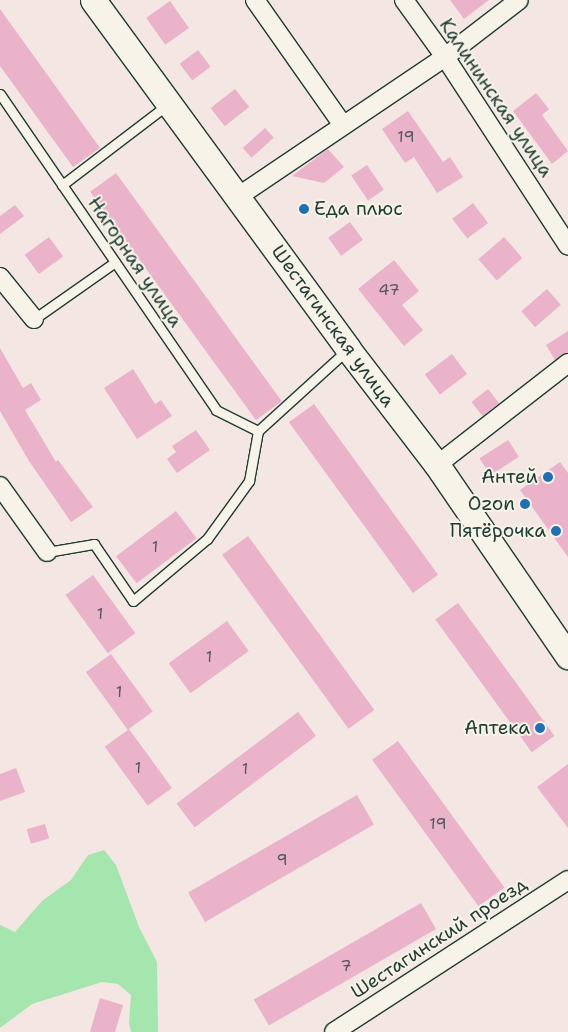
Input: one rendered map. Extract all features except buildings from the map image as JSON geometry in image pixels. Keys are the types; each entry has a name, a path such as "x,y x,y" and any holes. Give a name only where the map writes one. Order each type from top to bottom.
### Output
{"main road":[{"name":"Шестагинская улица","path":"93,0 168,104 238,196 348,350 437,465 568,656"}],"street":[{"path":"255,0 342,124"},
{"name":"Калининская улица","path":"404,0 445,57 568,246"},
{"path":"238,196 342,124 445,57 519,0"},
{"path":"0,277 34,320"},
{"path":"437,465 568,363"},
{"path":"0,486 47,552"},
{"name":"Шестагинский проезд","path":"334,1032 568,880"}],"lane":[{"name":"Нагорная улица","path":"0,94 216,410 258,432"},
{"path":"62,185 168,104"},
{"path":"34,320 115,262"},
{"path":"47,552 94,544 133,601 207,539 249,481 258,432 348,350"}],"green space":[{"path":"104,850 116,865 139,927 157,962 158,1032 131,1032 129,1023 131,995 118,984 102,982 32,1004 0,1028 0,925 15,932 42,901 71,880 88,855"}],"place":[{"name":"Еда плюс","path":"304,209"},
{"name":"Антей","path":"548,477"},
{"name":"Ozon","path":"525,504"},
{"name":"Пятёрочка","path":"556,531"},
{"name":"Аптека","path":"540,728"}]}
